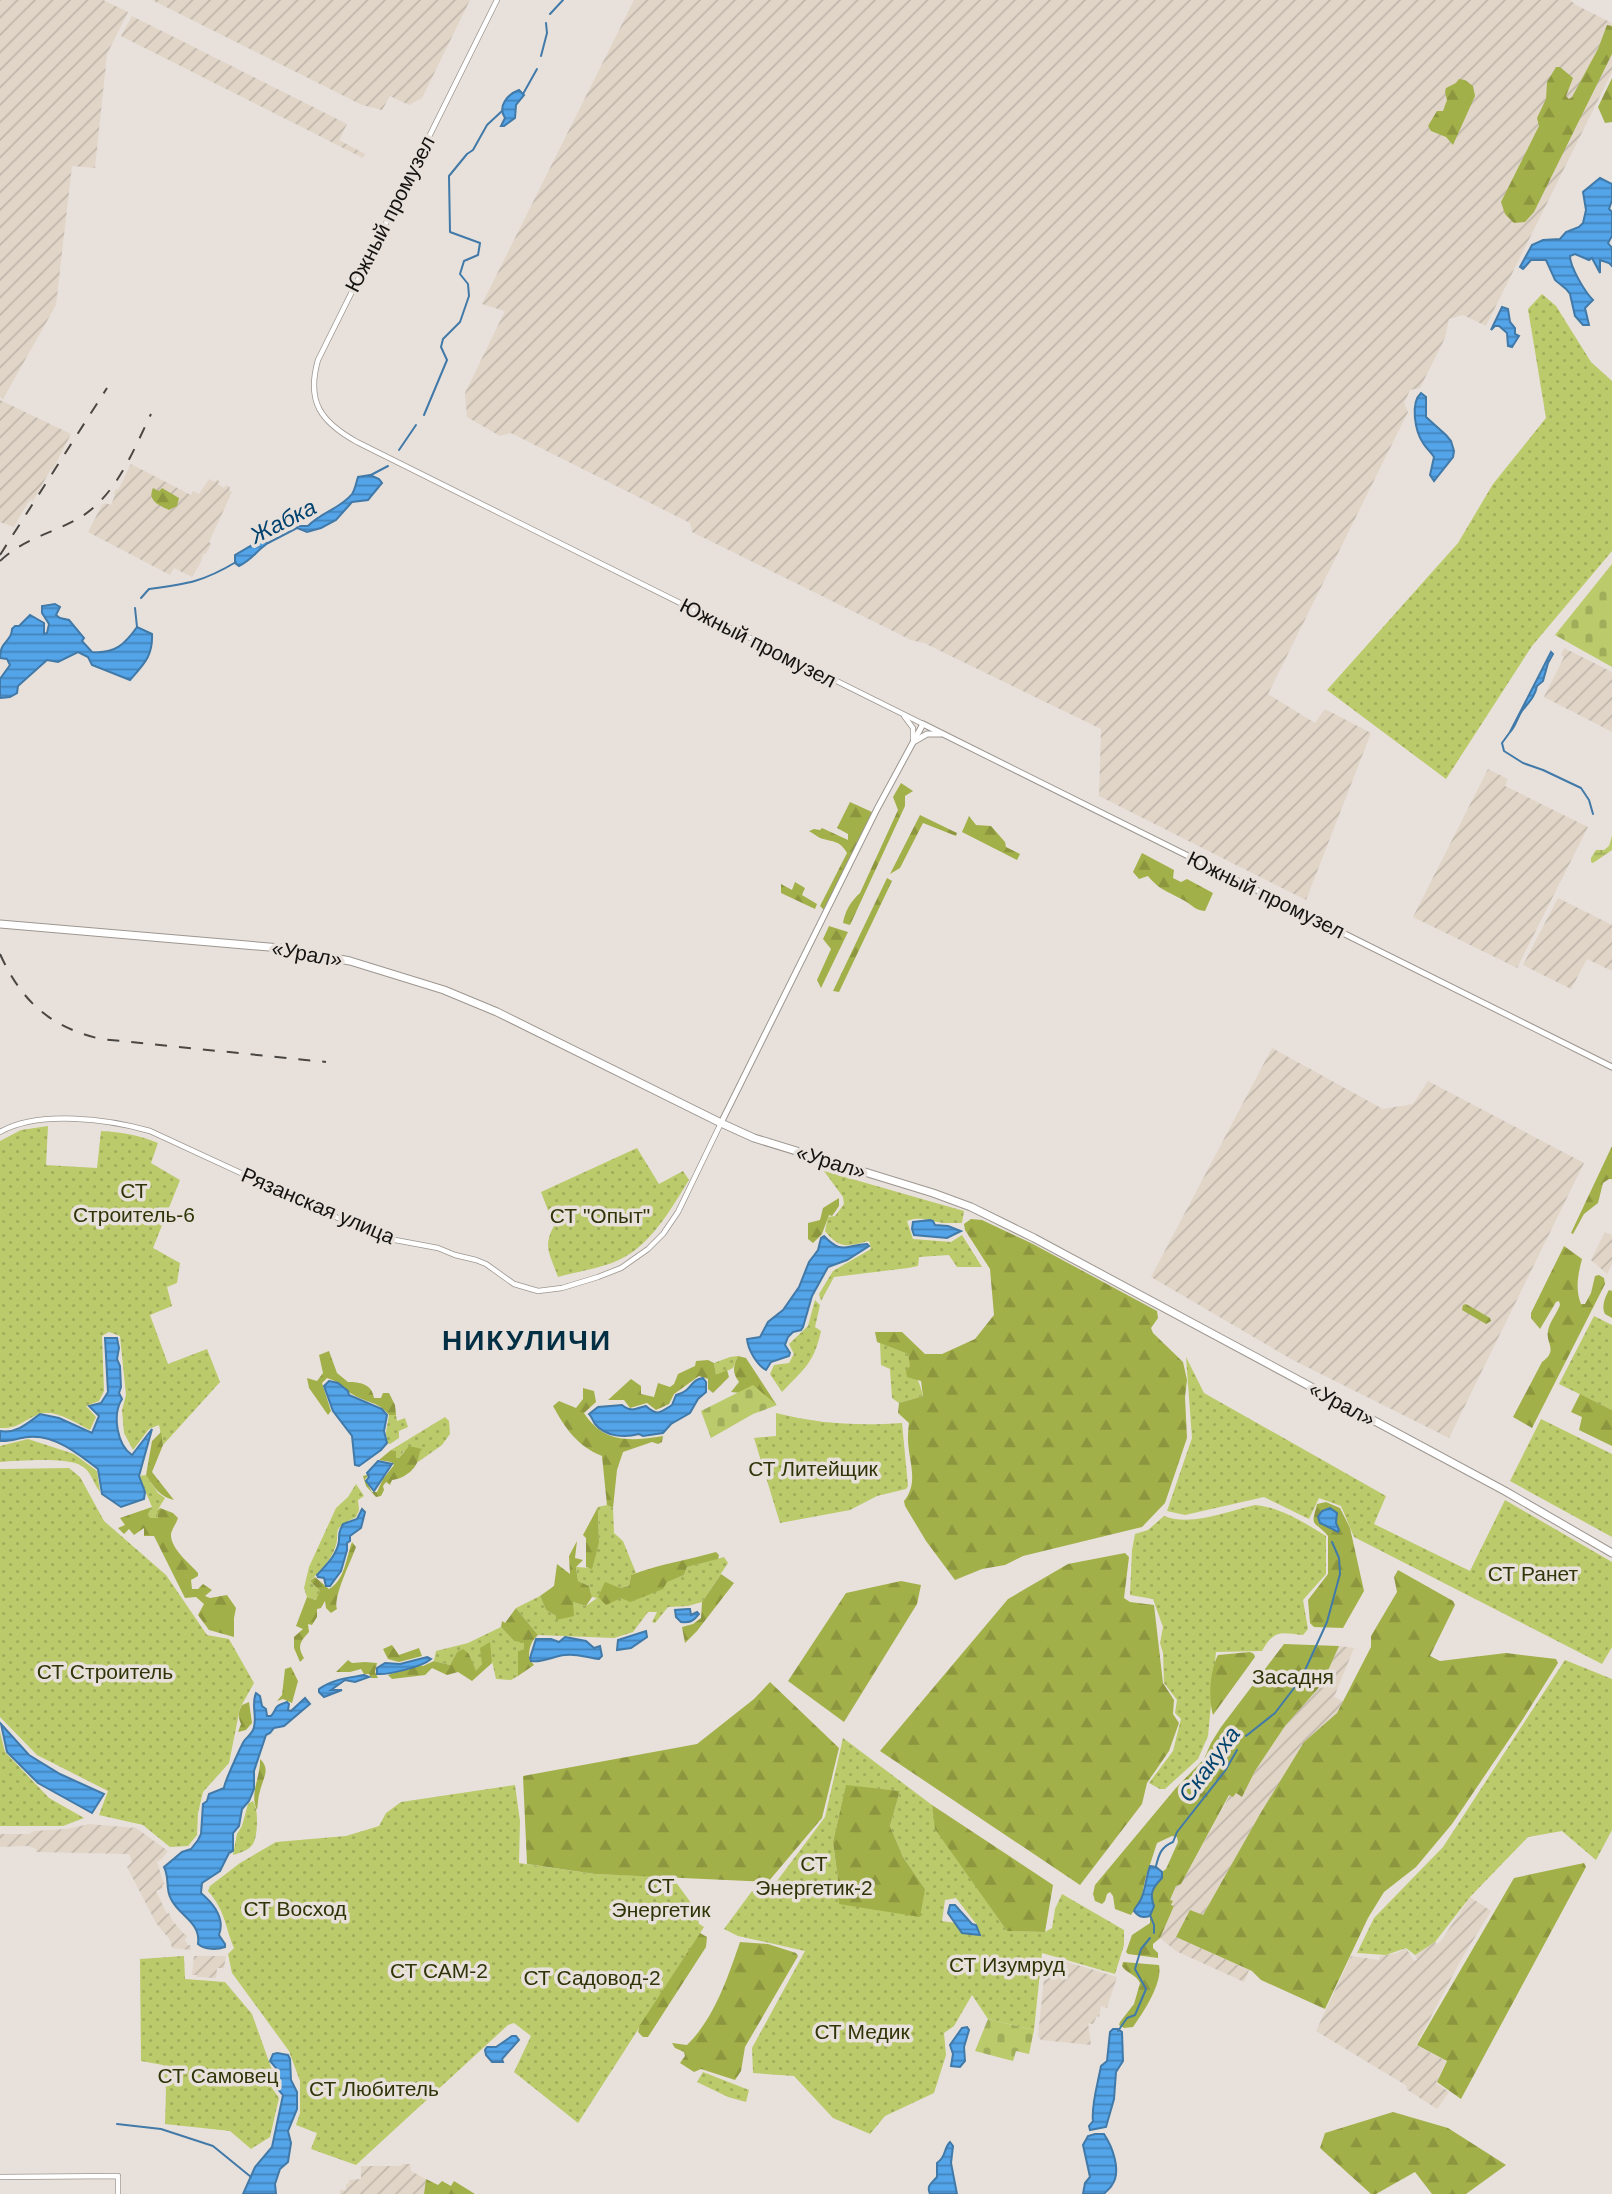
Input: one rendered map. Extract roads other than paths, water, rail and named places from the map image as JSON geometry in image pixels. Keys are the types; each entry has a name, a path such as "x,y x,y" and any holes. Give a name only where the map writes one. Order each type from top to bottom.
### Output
{"highway":[{"name":"«Урал»","path":"3,924 281,948 350,961 444,990 497,1012 754,1138 971,1207 1046,1244 1484,1480 1612,1553"}],"main road":[{"name":"Южный промузел","path":"923,724 1612,1066"},
{"path":"721,1123 877,809 923,724"},
{"path":"912,743 927,734 946,735"}],"street":[{"name":"Южный промузел","path":"497,0 318,360 313,392 321,414 338,432 357,442 923,724"},
{"path":"901,713 913,727 912,743"},
{"name":"Рязанская улица","path":"0,1132 26,1121 61,1119 130,1125 150,1131 379,1237 438,1248 476,1259 514,1284 538,1291 562,1288 598,1277 621,1268 648,1249 663,1234 678,1212 721,1123"},
{"path":"0,2177 118,2176 118,2194"}],"water":[{"path":"519,90 524,95 516,105 515,118 501,126 505,118 502,109 505,101"},
{"path":"1600,178 1612,184 1609,209 1612,212 1612,236 1608,243 1612,248 1612,266 1600,260 1600,273 1592,258 1589,260 1575,254 1570,256 1578,279 1593,300 1585,308 1589,325 1583,325 1575,316 1570,294 1555,280 1546,260 1531,260 1523,269 1520,267 1532,245 1543,240 1560,239 1566,232 1583,223 1586,210 1583,192"},
{"path":"1502,307 1508,309 1510,322 1515,328 1515,334 1519,336 1512,347 1508,346 1507,333 1499,326 1491,330"},
{"path":"1421,393 1426,397 1426,417 1451,441 1454,451 1453,457 1434,481 1430,475 1434,457 1423,443 1416,425 1416,403"},
{"path":"370,475 382,483 368,500 352,502 336,520 321,528 307,532 297,528 308,526 342,503 353,492 358,477"},
{"path":"259,541 268,543 243,564 239,566 235,563 235,555"},
{"path":"55,604 60,607 56,615 69,620 92,652 119,647 137,627 152,634 147,659 130,680 92,665 88,657 78,652 58,662 47,660 18,686 17,693 0,698 0,679 10,665 7,659 0,658 1,652 12,629 30,615 44,623 44,634 47,633 49,624 42,613 42,606"},
{"path":"1551,652 1553,654 1543,681 1537,686 1533,697 1510,732"},
{"path":"930,1220 935,1225 961,1231 947,1238 914,1235 913,1222"},
{"path":"824,1236 844,1248 867,1244 869,1246 847,1260 828,1267 812,1296 803,1327 788,1337 785,1345 789,1356 771,1362 766,1370 754,1357 747,1339 760,1337 768,1322 783,1310 799,1287"},
{"path":"105,1338 117,1338 121,1387 119,1393 122,1399 117,1413 118,1429 123,1444 132,1455 152,1429 139,1476 145,1492 144,1499 121,1507 102,1494 98,1469 66,1446 38,1437 0,1441 0,1431 17,1429 40,1414 59,1418 92,1433 99,1416 89,1406 101,1403 108,1392"},
{"path":"703,1378 706,1392 698,1399 690,1413 671,1424 663,1433 643,1436 610,1434 599,1428 589,1414 598,1407 622,1405 631,1409 646,1406 659,1412 672,1405 676,1395"},
{"path":"329,1381 338,1383 349,1395 382,1409 387,1415 384,1431 387,1443 359,1466 355,1465 352,1436 333,1411 324,1386"},
{"path":"378,1461 392,1464 374,1491 366,1481 369,1477 367,1473"},
{"path":"1330,1508 1337,1513 1338,1532 1320,1523 1318,1517 1322,1511"},
{"path":"362,1509 365,1512 361,1528 350,1536 341,1571 330,1586 326,1586 324,1578 317,1575 336,1551 343,1524 357,1519"},
{"path":"690,1609 691,1615 697,1612 699,1614 692,1621 681,1622 676,1617 675,1610"},
{"path":"646,1631 647,1637 631,1648 617,1650 618,1640"},
{"path":"565,1637 586,1641 594,1648 600,1646 602,1656 599,1659 569,1655 531,1661 536,1639 559,1642"},
{"path":"427,1657 431,1659 413,1668 377,1674 377,1668 385,1663 400,1664"},
{"path":"364,1675 369,1677 355,1682 345,1680 331,1690 342,1690 324,1697 319,1692 319,1689 330,1683"},
{"path":"256,1693 260,1696 267,1716 271,1716 277,1707 287,1702 288,1710 291,1711 305,1698 310,1704 284,1726 274,1728 266,1735 254,1771 254,1789 242,1809 239,1826 233,1833 233,1851 229,1853 220,1871 202,1883 201,1893 217,1912 221,1923 219,1935 225,1944 222,1948 208,1948 198,1944 193,1925 171,1899 164,1867 182,1852 191,1849 198,1840 201,1834 203,1804 209,1794 224,1788 242,1744 253,1729"},
{"path":"1,1724 29,1755 60,1774 104,1794 92,1813 38,1783 7,1752"},
{"path":"1150,1866 1162,1872 1162,1878 1153,1890 1154,1906 1150,1916 1143,1917 1134,1911 1142,1898"},
{"path":"950,1905 955,1905 976,1925 980,1935 962,1933 948,1913"},
{"path":"967,2027 969,2030 964,2047 965,2061 960,2067 951,2066 953,2054 950,2045 962,2028"},
{"path":"1113,2029 1122,2032 1123,2061 1116,2072 1114,2099 1106,2127 1090,2130 1101,2066 1107,2061 1110,2032"},
{"path":"512,2036 519,2040 502,2059 503,2062 492,2062 486,2055 487,2047 496,2047"},
{"path":"273,2054 288,2055 291,2080 297,2092 297,2109 288,2131 291,2143 288,2162 280,2169 275,2184 276,2194 243,2194 255,2167 272,2147 283,2095 275,2086 277,2069 270,2061"},
{"path":"1104,2134 1110,2145 1115,2159 1115,2179 1104,2194 1083,2194 1085,2183 1090,2177 1083,2145 1088,2136"},
{"path":"950,2142 953,2146 951,2163 957,2194 930,2194 929,2186 937,2177 937,2163"}],"waterway":[{"name":"Жабка","path":"550,14 563,0"},
{"name":"Жабка","path":"541,56 547,33 546,23"},
{"name":"Жабка","path":"523,94 537,69"},
{"name":"Жабка","path":"424,415 447,360 441,347 443,339 460,322 469,296 468,284 460,274 464,261 478,255 480,243 450,232 449,176 473,150 487,125 502,111"},
{"name":"Жабка","path":"399,450 416,425"},
{"name":"Жабка","path":"369,476 388,466"},
{"name":"Жабка","path":"268,543 297,528"},
{"name":"Жабка","path":"141,598 149,589 194,581 236,562"},
{"path":"135,608 137,627"},
{"path":"1510,732 1502,743 1504,751 1523,763 1581,788 1589,800 1593,814"},
{"name":"Скакуха","path":"1246,1736 1275,1713 1301,1679 1327,1622 1340,1574 1339,1558 1332,1542"},
{"name":"Скакуха","path":"1156,1866 1161,1851 1173,1842 1177,1832 1225,1771 1237,1750"},
{"name":"Скакуха","path":"1150,1915 1154,1933"},
{"name":"Скакуха","path":"1118,2031 1127,2018 1135,2015 1146,1989 1135,1969 1141,1949 1150,1938"},
{"path":"117,2124 161,2129 213,2146 251,2177"}],"railway":[{"path":"0,555 107,388"},
{"path":"0,561 20,546 70,523 94,507 123,471 151,414"},
{"path":"0,954 28,999 52,1019 83,1034 101,1039 326,1062"}],"district":[{"name":"НИКУЛИЧИ","path":"527,1340"}],"park label":[{"name":"СТ Строитель-6","path":"134,1203"},
{"name":"СТ \"Опыт\"","path":"600,1216"},
{"name":"СТ Литейщик","path":"813,1469"},
{"name":"СТ Ранет","path":"1533,1574"},
{"name":"СТ Строитель","path":"105,1672"},
{"name":"Засадня","path":"1293,1677"},
{"name":"СТ Энергетик-2","path":"814,1876"},
{"name":"СТ Энергетик","path":"661,1898"},
{"name":"СТ Восход","path":"295,1909"},
{"name":"СТ Изумруд","path":"1007,1965"},
{"name":"СТ САМ-2","path":"439,1971"},
{"name":"СТ Садовод-2","path":"592,1978"},
{"name":"СТ Медик","path":"862,2032"},
{"name":"СТ Самовец","path":"218,2076"},
{"name":"СТ Любитель","path":"374,2089"}]}
